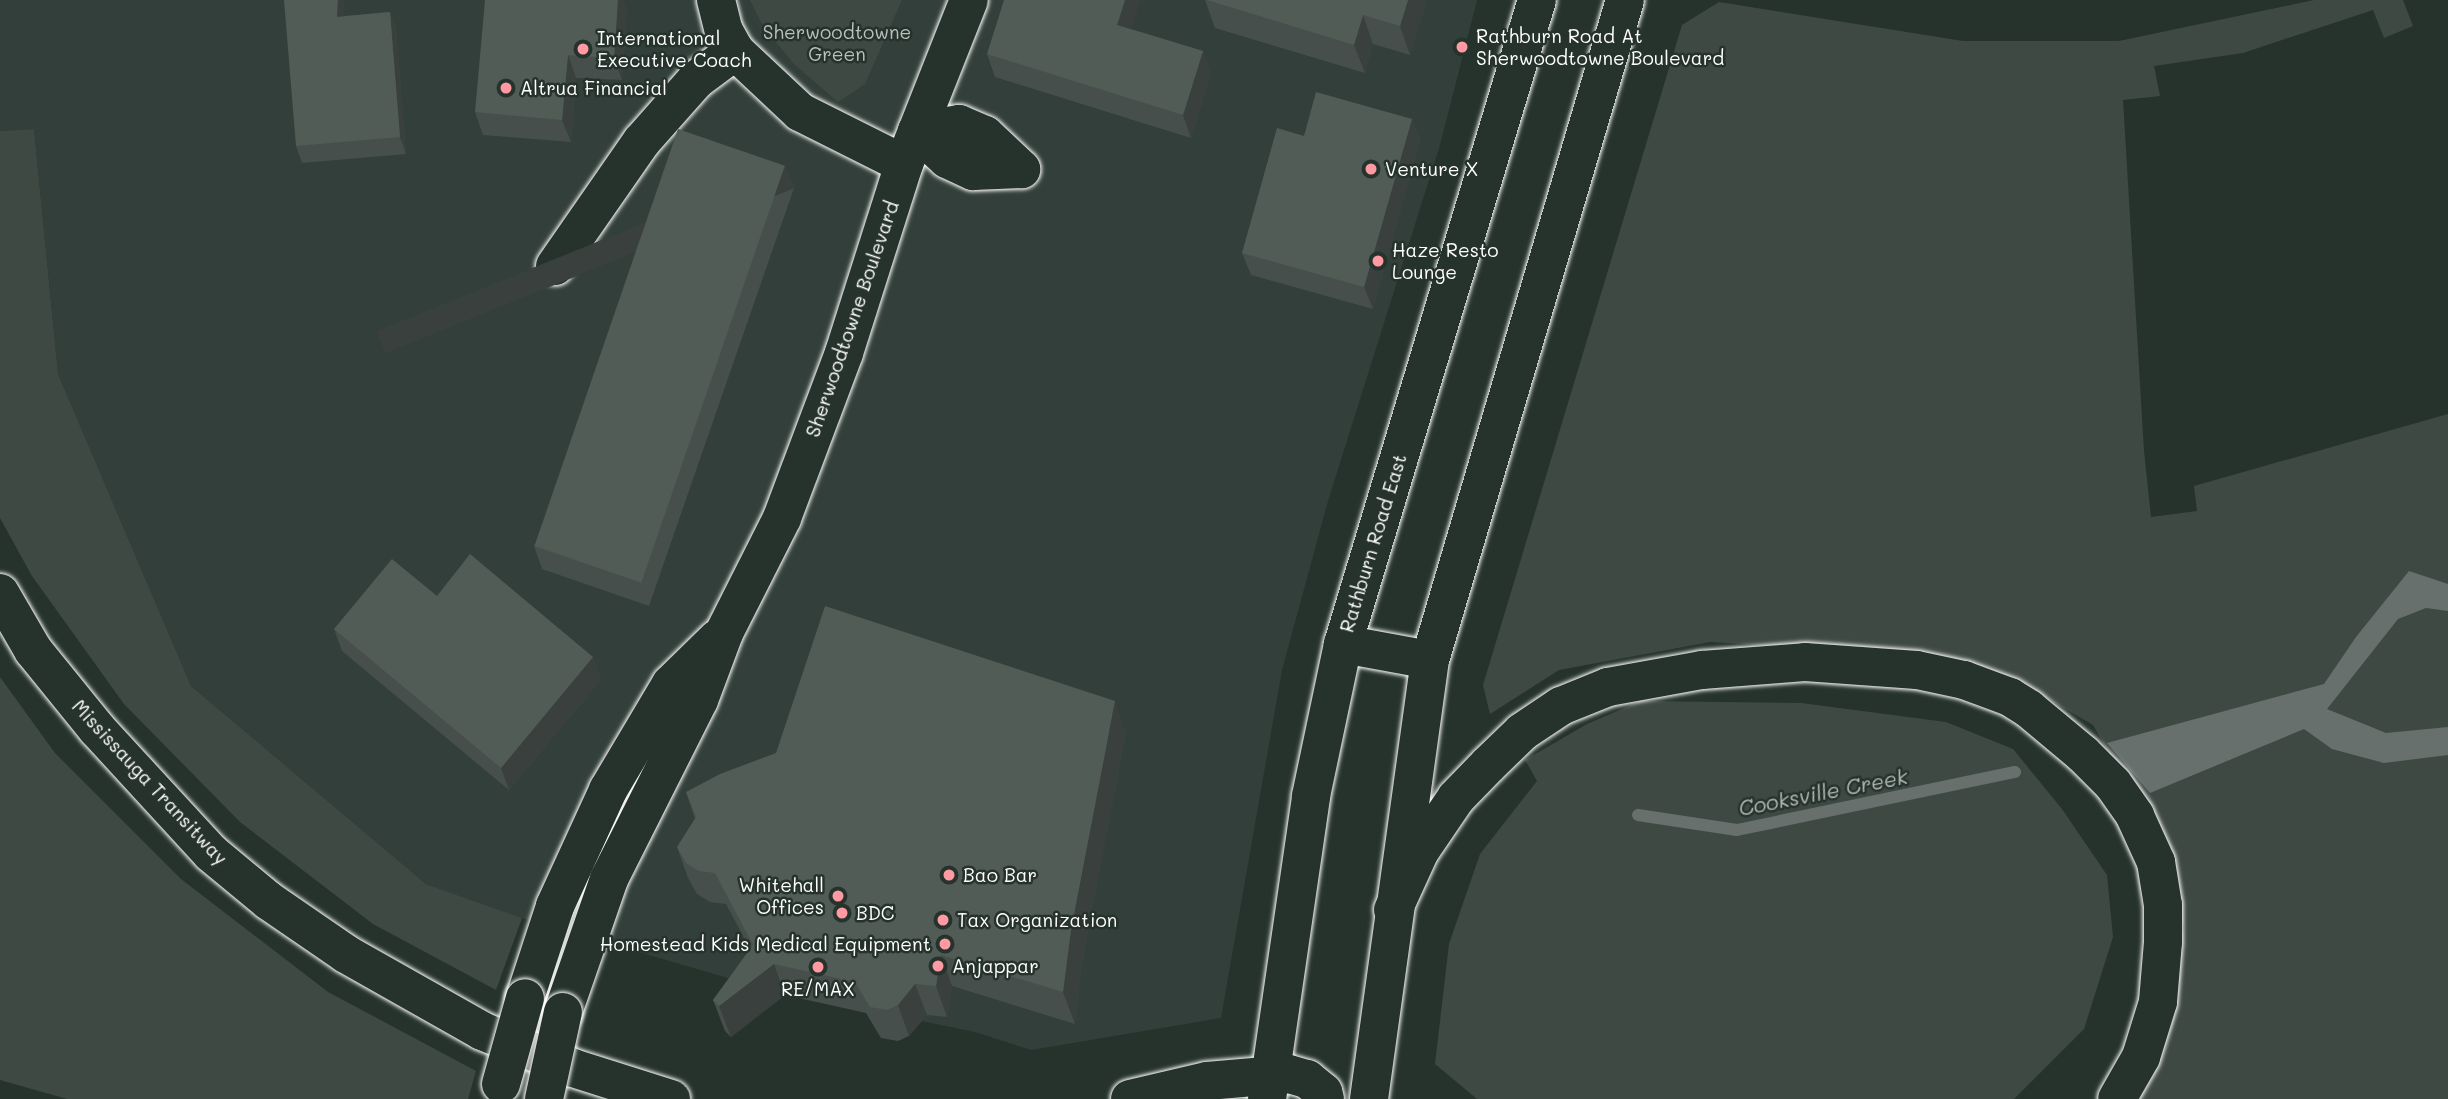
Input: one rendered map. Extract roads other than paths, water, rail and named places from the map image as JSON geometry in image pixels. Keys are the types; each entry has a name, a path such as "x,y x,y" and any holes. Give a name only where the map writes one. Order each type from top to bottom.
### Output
{"street":[{"path":"716,0 724,31 735,51 800,112 910,148"},
{"name":"Sherwoodtowne Boulevard","path":"544,1099 563,1012 609,878 699,700 724,633 782,518 844,353 910,148 969,0"},
{"name":"Rathburn Road East","path":"1269,1087 1311,796 1343,645 1537,0"},
{"path":"1369,1099 1393,910 1430,660 1625,0"},
{"path":"555,266 642,141 696,80 735,51"},
{"name":"Mississauga Transitway","path":"0,593 33,650 97,729 211,853 269,901 346,954 482,1031 573,1068 671,1099"},
{"name":"Sherwoodtowne Boulevard","path":"499,1091 555,906 608,790 671,684 724,633"},
{"path":"1343,645 1430,660"},
{"path":"1393,910 1420,851 1456,798 1522,732 1561,706 1608,687 1702,670 1805,662 1917,670 1964,680 2020,703 2083,754 2113,784 2135,816 2156,862 2163,905 2158,1002 2141,1057 2117,1099"},
{"path":"1130,1099 1207,1081 1269,1087 1289,1074 1307,1079 1323,1092 1325,1099"}],"waterway":[{"name":"Cooksville Creek","path":"1638,815 1737,830 2015,772"}],"place":[{"name":"Rathburn Road At Sherwoodtowne Boulevard","path":"1462,47"},
{"name":"International Executive Coach","path":"583,49"},
{"name":"Altrua Financial","path":"506,88"},
{"name":"Venture X","path":"1371,169"},
{"name":"Haze Resto Lounge","path":"1378,261"},
{"name":"Bao Bar","path":"949,875"},
{"name":"Whitehall Offices","path":"838,896"},
{"name":"BDC","path":"842,913"},
{"name":"Tax Organization","path":"943,920"},
{"name":"Homestead Kids Medical Equipment","path":"945,944"},
{"name":"Anjappar","path":"938,966"},
{"name":"RE/MAX","path":"818,967"}],"park label":[{"name":"Sherwoodtowne Green","path":"837,43"}]}
